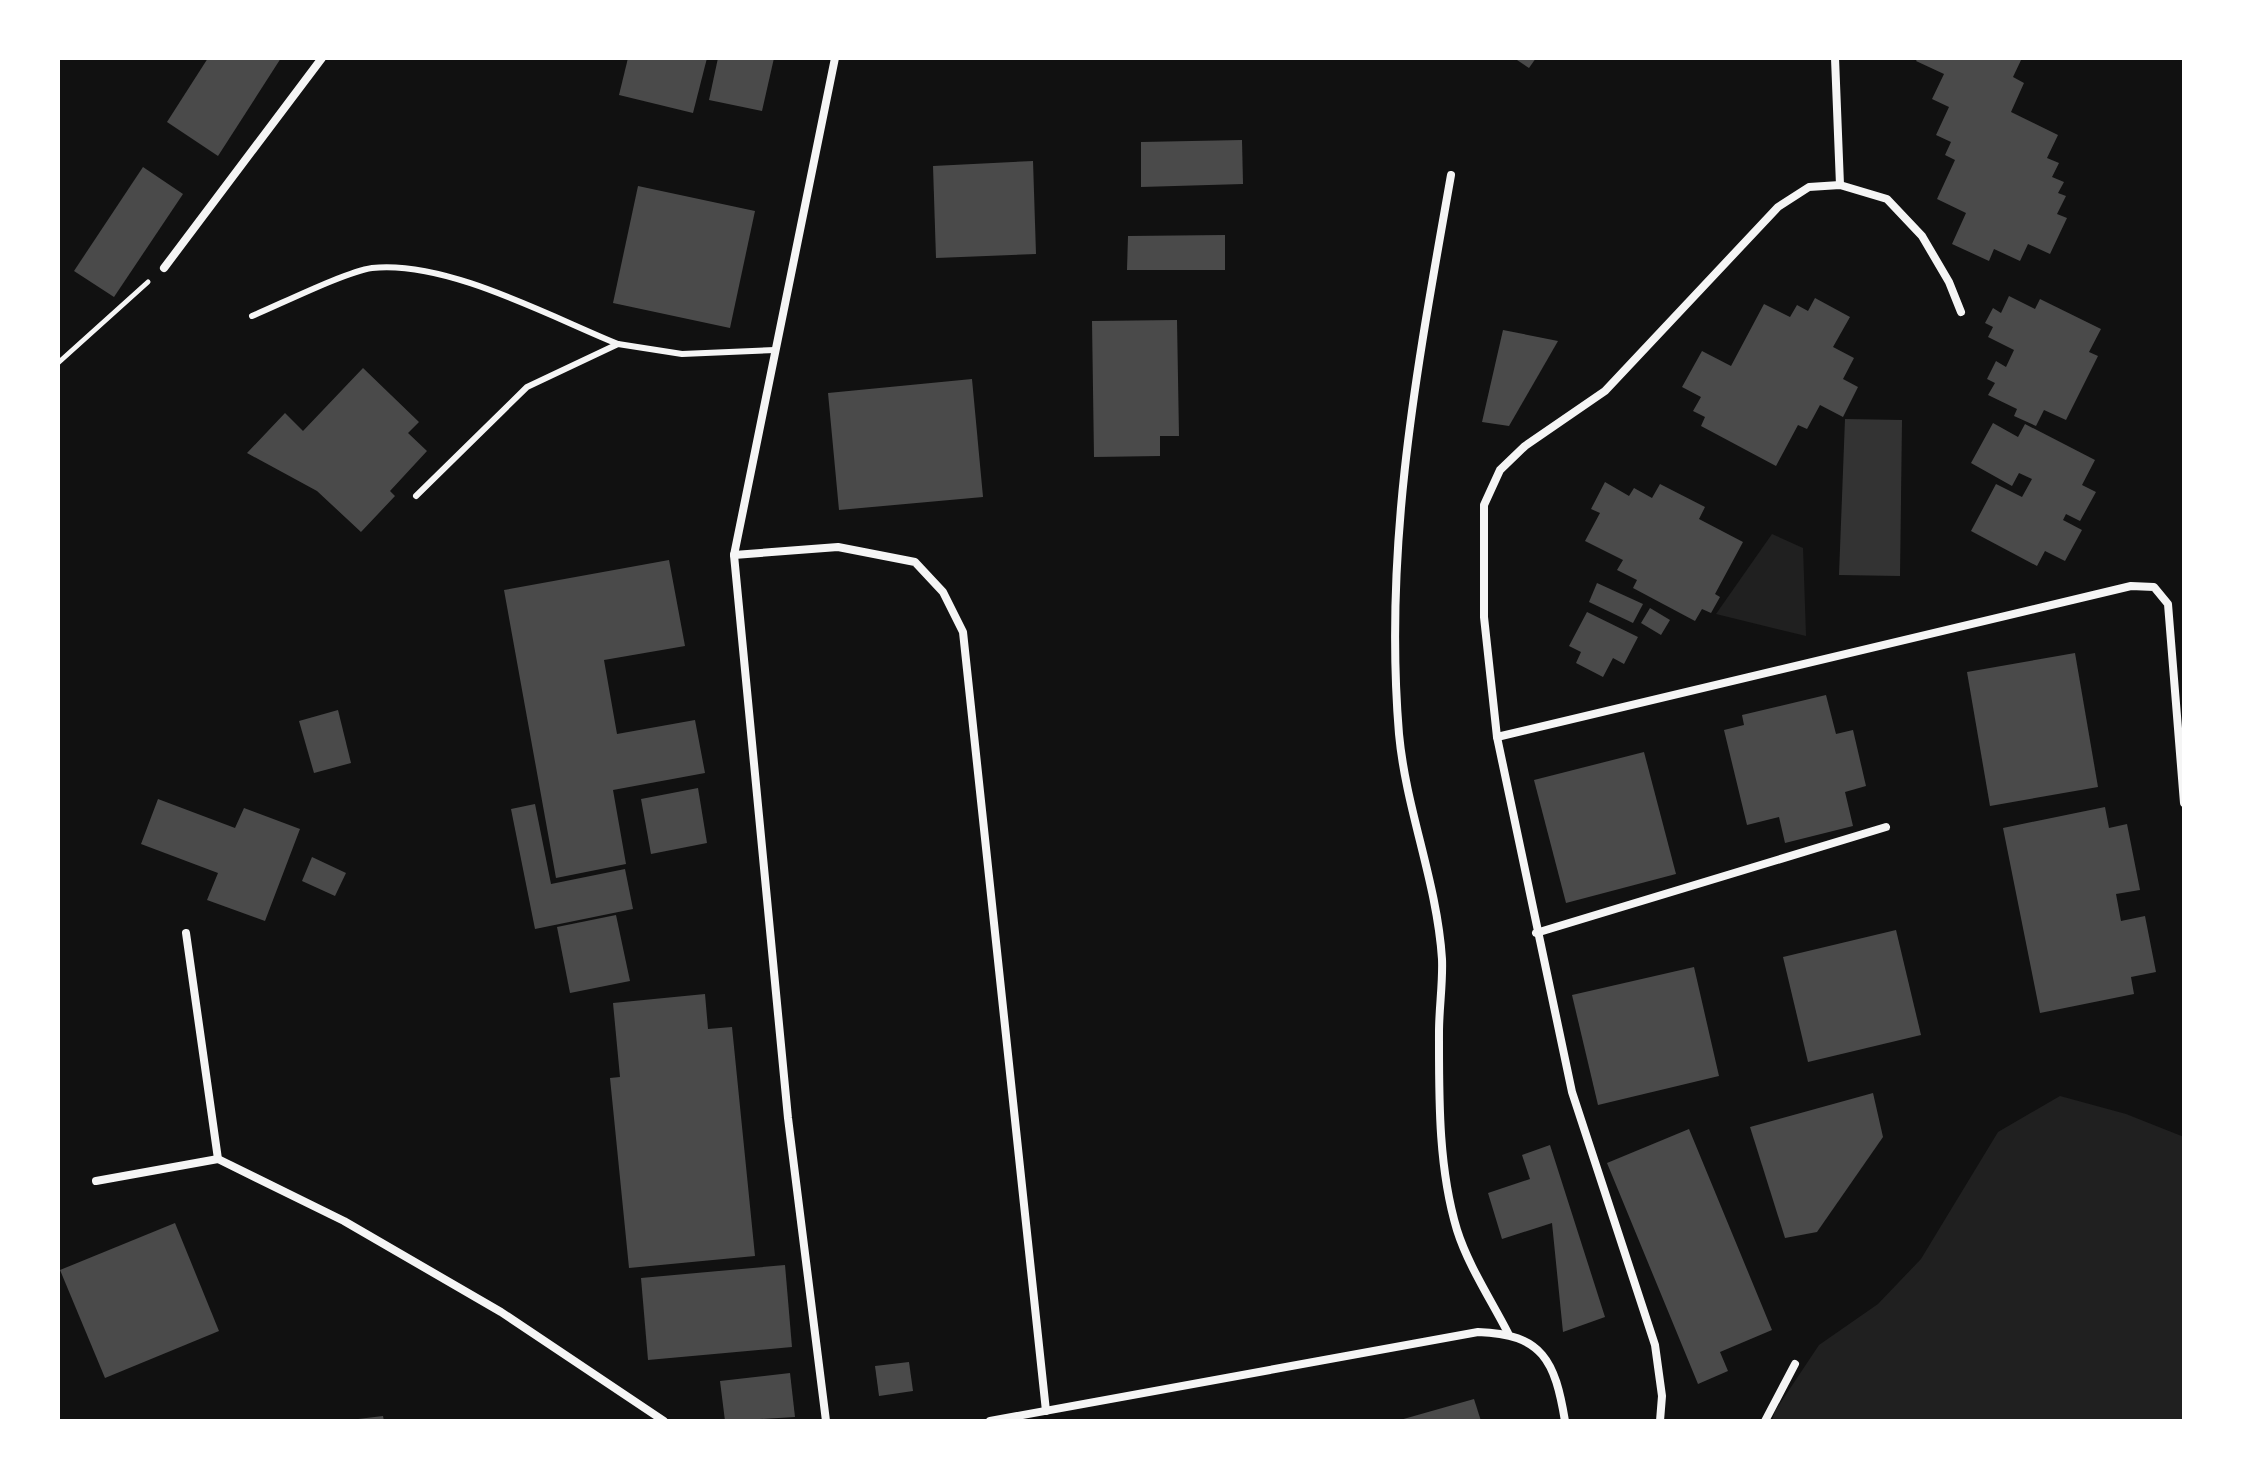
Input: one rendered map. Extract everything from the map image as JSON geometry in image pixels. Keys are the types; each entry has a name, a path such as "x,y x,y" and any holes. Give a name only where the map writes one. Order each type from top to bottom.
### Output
{"street":[{"path":"164,268 322,58"},
{"path":"826,1421 788,1118 734,555 835,58"},
{"path":"1835,58 1840,185"},
{"path":"1451,175 1407,426 1394,573 1399,735 1408,790 1433,890 1442,961 1439,1031 1444,1174 1458,1233 1508,1333"},
{"path":"1660,1421 1662,1396 1655,1345 1572,1092 1497,737 1484,617 1484,505 1500,470 1525,446 1605,391 1778,207 1809,187 1840,185 1887,199 1922,236 1949,282 1961,312"},
{"path":"734,555 838,547 915,562 943,592 963,632 1046,1411"},
{"path":"1497,737 1953,626 2131,586 2154,587 2168,604 2184,803"},
{"path":"1536,933 1886,827"},
{"path":"186,933 218,1159"},
{"path":"96,1181 218,1159 344,1221 501,1312 664,1421"},
{"path":"990,1421 1428,1338 1478,1332 1508,1333 1531,1343 1550,1361 1565,1421"},
{"path":"1765,1421 1795,1364"}],"lane":[{"path":"252,316 369,269 408,267 442,274 618,344 682,354 775,350"},
{"path":"416,496 527,387 618,344"}],"path":[{"path":"58,363 164,268"}],"shaded area":[{"path":"1845,419 1902,420 1900,576 1839,575"},
{"path":"1772,534 1803,548 1806,636 1716,614"},
{"path":"2060,1096 2126,1114 2184,1137 2184,1421 1772,1421 1775,1411 1819,1345 1878,1304 1921,1259 1998,1132"}],"building":[{"path":"208,58 281,58 218,156 167,122"},
{"path":"628,58 707,58 693,113 619,95"},
{"path":"718,58 774,58 762,111 709,100"},
{"path":"1514,58 1536,58 1529,68"},
{"path":"1918,58 2022,58 2013,77 2024,83 2011,112 2058,135 2047,158 2059,163 2052,177 2064,182 2058,193 2066,196 2057,214 2067,218 2050,254 2028,244 2020,261 1994,249 1989,261 1952,244 1966,213 1937,199 1955,160 1945,155 1951,142 1936,135 1949,107 1932,99 1944,74 1916,61"},
{"path":"1242,140 1243,184 1141,187 1141,142"},
{"path":"1033,161 1036,254 936,258 933,166"},
{"path":"143,167 183,194 114,297 74,271"},
{"path":"638,186 755,211 730,328 613,303"},
{"path":"1225,235 1225,270 1127,270 1128,236"},
{"path":"2009,296 2035,309 2040,299 2101,329 2089,352 2098,356 2066,420 2044,410 2036,426 2014,416 2017,409 1988,395 1995,383 1987,379 1996,361 2006,367 2014,350 1988,337 1993,327 1985,323 1993,308 2001,313"},
{"path":"1815,298 1850,317 1833,347 1854,358 1843,379 1858,387 1843,417 1820,405 1807,429 1798,425 1776,466 1701,426 1705,417 1693,411 1701,397 1682,387 1702,351 1731,366 1764,304 1790,317 1797,305 1808,311"},
{"path":"1177,320 1179,436 1160,436 1160,456 1094,457 1092,321"},
{"path":"1503,330 1558,341 1509,426 1482,422"},
{"path":"363,368 419,422 408,433 427,451 390,491 395,496 361,532 317,491 247,453 285,413 303,431"},
{"path":"972,379 983,497 839,510 828,393"},
{"path":"1993,423 2018,437 2025,424 2095,460 2082,485 2096,492 2080,521 2066,514 2063,520 2082,530 2065,561 2045,551 2037,566 1971,531 1996,484 2022,497 2032,479 2019,473 2012,486 1971,463"},
{"path":"1605,482 1629,496 1634,488 1652,498 1660,484 1705,507 1699,519 1743,542 1715,594 1720,597 1711,613 1702,609 1695,621 1633,588 1637,580 1617,570 1623,560 1585,541 1600,513 1591,509"},
{"path":"669,560 685,646 604,660 617,734 695,720 705,773 613,790 626,864 556,878 504,590"},
{"path":"1597,583 1643,604 1633,623 1589,602"},
{"path":"1650,608 1670,620 1661,635 1641,623"},
{"path":"1587,612 1638,637 1624,664 1613,658 1603,677 1576,663 1581,652 1569,646"},
{"path":"2075,653 2098,787 1990,806 1967,672"},
{"path":"1826,695 1836,734 1853,730 1866,786 1845,792 1853,826 1785,843 1779,817 1747,825 1724,730 1744,725 1742,715"},
{"path":"338,710 351,763 314,773 299,721"},
{"path":"1644,752 1676,874 1566,903 1534,780"},
{"path":"698,788 707,843 651,854 641,799"},
{"path":"158,799 235,828 244,808 300,829 265,921 207,900 218,873 141,844"},
{"path":"535,804 551,884 625,869 633,909 535,929 511,809"},
{"path":"2105,807 2109,828 2127,824 2140,890 2116,894 2121,921 2145,916 2156,972 2131,977 2134,994 2040,1013 2003,828"},
{"path":"312,857 346,873 335,896 302,881"},
{"path":"616,915 630,981 570,993 557,927"},
{"path":"1896,930 1921,1035 1808,1062 1783,957"},
{"path":"1694,967 1719,1076 1598,1105 1572,995"},
{"path":"705,994 708,1029 732,1027 755,1256 629,1268 610,1078 620,1077 613,1003"},
{"path":"1873,1093 1883,1137 1817,1232 1785,1238 1750,1127"},
{"path":"1689,1129 1772,1330 1720,1352 1728,1371 1698,1384 1607,1163"},
{"path":"1550,1145 1605,1317 1563,1332 1552,1223 1502,1239 1488,1193 1530,1179 1522,1155"},
{"path":"175,1223 219,1331 105,1378 60,1270"},
{"path":"785,1265 792,1347 648,1360 641,1278"},
{"path":"909,1362 913,1391 879,1396 875,1366"},
{"path":"790,1373 795,1417 725,1421 720,1381"},
{"path":"1474,1399 1481,1421 1400,1421 1400,1420"},
{"path":"383,1416 384,1421 358,1421 358,1419"}]}
